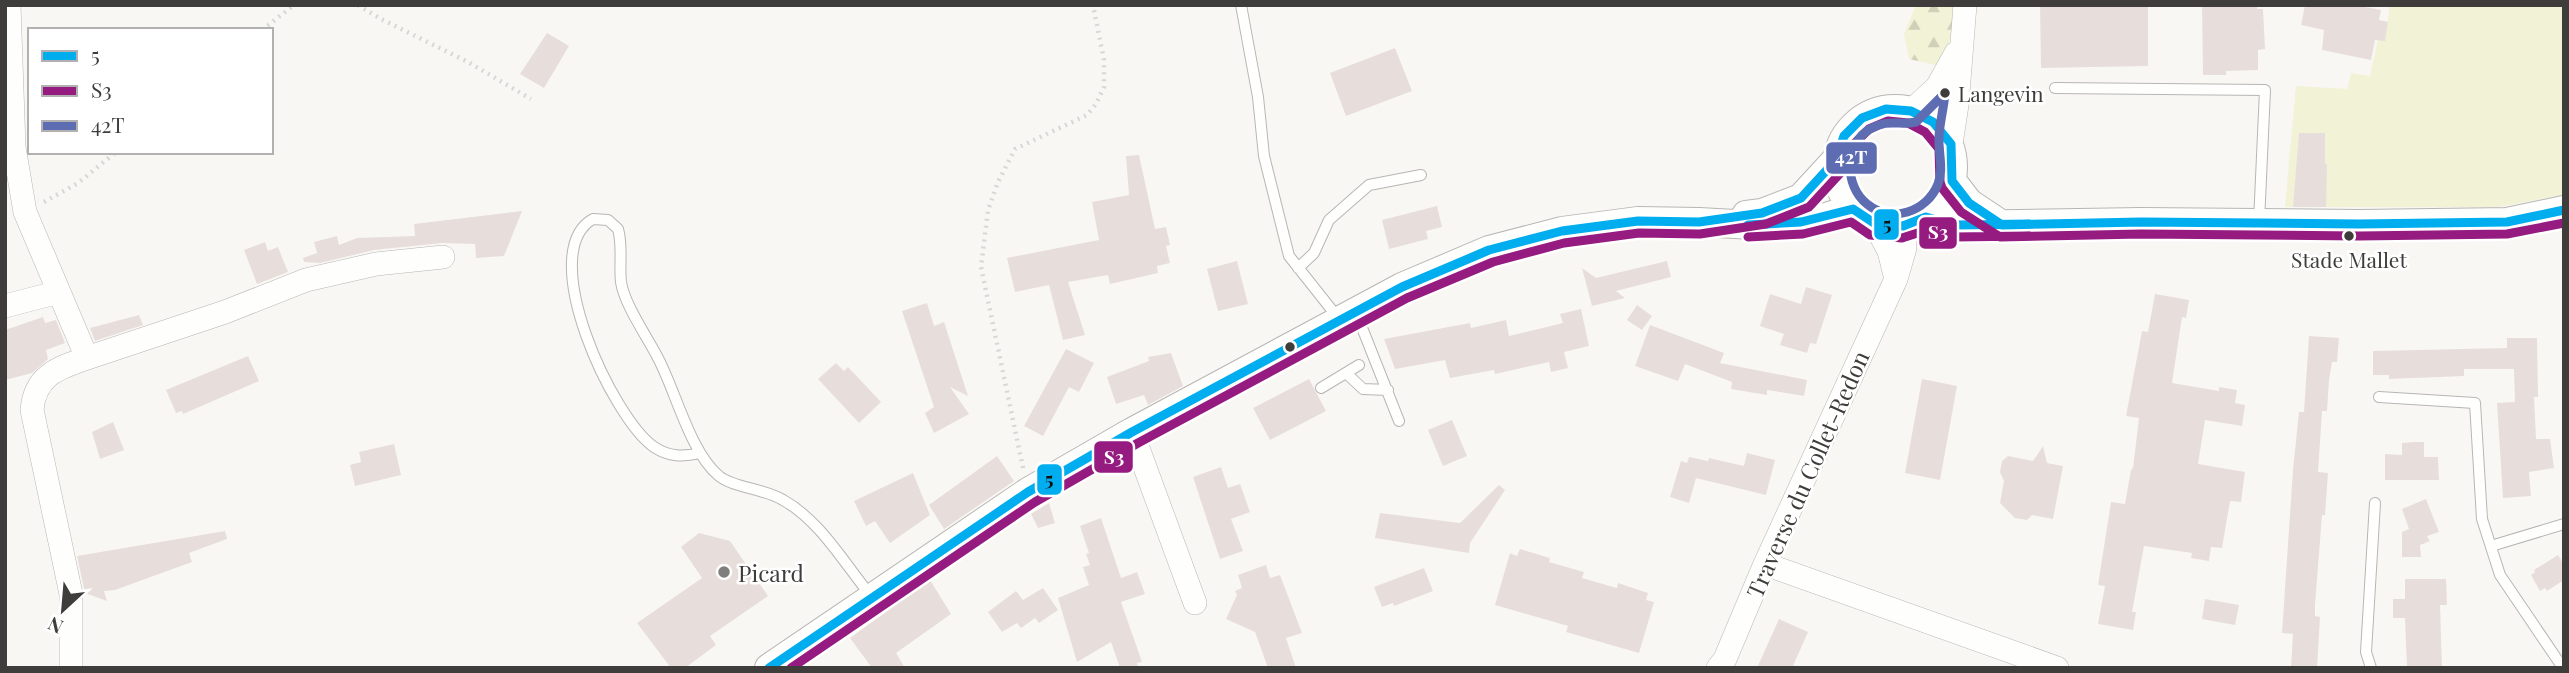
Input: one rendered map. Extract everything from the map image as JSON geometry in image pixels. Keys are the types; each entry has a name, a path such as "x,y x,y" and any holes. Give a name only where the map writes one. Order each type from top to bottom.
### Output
{"street":[{"path":"9,5 14,147 25,212 87,358"},
{"path":"1915,222 1943,202 1952,181 1954,161 1951,144 1965,5"},
{"path":"1911,111 1937,87 1948,71 1961,41"},
{"path":"1699,222 1762,213 1801,198 1836,160 1844,136 1862,118 1886,109 1911,111 1933,122 1951,144"},
{"path":"1836,160 1839,187 1889,251 1896,279"},
{"path":"1952,181 1969,203 2002,225"},
{"path":"769,668 1028,492 1132,432 1402,287 1489,250 1562,231 1637,221 1770,226 1864,216 1955,225 2507,222 2564,210"},
{"name":"Traverse du Collet-Redon","path":"1718,668 1725,659 1765,564 1896,279 1915,222"},
{"path":"71,668 71,594 32,410 33,396 52,370 213,316 306,281 376,264 443,257"},
{"path":"5,306 59,292"},
{"path":"1132,432 1195,603"},
{"path":"1765,564 2057,668"}],"lane":[{"path":"1241,5 1258,97 1264,156 1289,256 1348,317 1388,390 1399,421"},
{"path":"2055,88 2265,90 2259,222"},
{"path":"1298,268 1314,253 1329,220 1369,185 1421,175"},
{"path":"700,453 684,457 668,454 645,440 632,423 595,358 578,312 572,277 578,237 581,229 593,219 608,219 618,229 621,284 642,333 658,358 680,404 700,453 718,475 726,480 770,493 799,511 816,526 872,597"},
{"path":"1321,388 1359,365"},
{"path":"1346,373 1363,389 1388,390"},
{"path":"2379,397 2474,403 2482,519 2500,575 2563,668"},
{"path":"2371,668 2366,652 2375,503"},
{"path":"2491,546 2564,524"}],"path":[{"path":"265,28 295,5"},
{"path":"358,5 380,19 468,62 531,99"},
{"path":"1028,492 982,267 988,209 998,182 1016,149 1087,114 1096,104 1104,87 1104,60 1093,5"},
{"path":"25,212 78,183 114,154"}],"green space":[{"path":"1916,5 1954,5 1951,37 1940,66 1909,59 1904,34"},
{"name":"Stade Mallet","path":"2390,5 2564,5 2564,195 2498,207 2285,207 2296,86 2347,89 2351,73 2370,76 2378,40 2385,40"}],"building":[{"path":"2040,5 2148,5 2148,66 2041,68"},
{"path":"2202,5 2257,5 2257,9 2263,9 2265,49 2258,50 2258,70 2203,75"},
{"path":"2305,5 2355,5 2381,10 2379,20 2388,22 2385,41 2375,40 2371,60 2322,50 2324,30 2301,25"},
{"path":"547,33 569,46 544,88 520,74"},
{"path":"1395,48 1412,91 1346,116 1330,73"},
{"path":"2299,133 2325,133 2326,207 2293,207"},
{"path":"1139,155 1155,229 1166,227 1170,263 1157,266 1158,273 1110,284 1108,275 1068,282 1085,335 1063,340 1049,285 1015,292 1007,258 1099,240 1092,202 1129,195 1126,156"},
{"path":"1437,206 1442,227 1426,231 1428,239 1389,249 1382,220"},
{"path":"522,211 504,256 476,258 475,244 442,243 374,250 320,263 304,262 303,258 317,253 314,242 337,236 339,245 357,238 415,236 414,224"},
{"path":"265,242 268,251 278,247 288,272 257,284 244,250"},
{"path":"1237,261 1248,304 1218,311 1207,269"},
{"path":"1667,261 1671,277 1616,291 1625,298 1592,306 1582,268 1596,278"},
{"path":"1806,287 1832,295 1816,344 1810,343 1807,353 1780,345 1784,334 1760,326 1770,294 1801,304"},
{"path":"2155,294 2189,300 2186,318 2182,317 2172,383 2219,391 2219,387 2237,390 2235,403 2245,405 2242,426 2205,420 2198,464 2245,472 2241,502 2230,501 2222,548 2211,547 2209,561 2191,558 2192,553 2144,546 2132,612 2136,612 2133,630 2098,624 2105,586 2098,585 2111,502 2125,504 2133,468 2139,418 2126,416 2142,331 2148,332"},
{"path":"927,303 934,326 944,322 968,396 950,387 969,414 934,433 925,413 934,407 902,311"},
{"path":"1637,305 1652,316 1642,330 1627,320"},
{"path":"1581,309 1589,346 1564,352 1568,368 1551,372 1549,362 1495,374 1494,370 1450,378 1445,360 1395,369 1384,339 1470,323 1471,328 1506,320 1509,336 1563,323 1560,314"},
{"path":"139,315 143,325 95,341 90,328"},
{"path":"43,317 45,323 56,320 65,343 46,350 48,359 32,373 5,380 5,330"},
{"path":"1650,325 1724,353 1720,363 1807,380 1804,396 1767,390 1767,395 1731,389 1732,382 1685,364 1678,381 1635,366"},
{"path":"2309,336 2339,338 2337,362 2332,362 2329,380 2327,411 2322,411 2318,472 2328,473 2315,605 2315,616 2320,617 2317,668 2291,668 2293,634 2282,633 2293,470 2299,412 2304,412"},
{"path":"2507,338 2537,338 2538,397 2534,397 2536,439 2550,439 2554,468 2529,472 2531,496 2503,498 2497,403 2515,402 2514,369 2464,369 2464,376 2389,379 2389,375 2373,375 2373,351 2507,348"},
{"path":"1066,349 1094,363 1079,392 1069,387 1043,436 1024,426"},
{"path":"1171,353 1183,386 1148,405 1144,395 1116,404 1107,377 1149,361 1148,357"},
{"path":"248,356 259,381 183,414 182,411 176,413 166,390"},
{"path":"836,363 844,371 848,367 881,402 859,423 818,379"},
{"path":"1309,379 1326,411 1270,440 1253,408"},
{"path":"1922,379 1957,386 1940,480 1905,473"},
{"path":"1452,420 1467,456 1443,466 1428,430"},
{"path":"113,422 124,450 100,459 92,432"},
{"path":"2424,442 2424,457 2438,457 2439,480 2385,480 2385,454 2402,455 2402,443"},
{"path":"394,444 401,475 355,486 350,465 361,462 359,452"},
{"path":"2043,446 2047,463 2063,466 2053,519 2032,515 2027,520 2015,518 2000,503 2004,481 2000,472 2002,461 2008,456 2033,461"},
{"path":"1747,453 1775,460 1766,495 1696,478 1689,503 1670,497 1681,461 1687,463 1689,457 1708,461 1709,458 1744,466"},
{"path":"997,456 1014,481 944,529 929,505"},
{"path":"1221,467 1228,488 1240,484 1250,512 1231,519 1243,551 1220,559 1193,477"},
{"path":"913,473 930,515 890,543 875,521 866,526 854,501"},
{"path":"1499,485 1505,490 1470,543 1469,553 1375,538 1380,513 1460,523"},
{"path":"2426,499 2439,532 2427,536 2430,541 2420,545 2421,557 2402,557 2402,532 2409,529 2402,509"},
{"path":"1049,503 1055,523 1038,528 1031,514"},
{"path":"1101,518 1121,578 1137,572 1145,594 1121,602 1142,662 1137,663 1138,668 1120,668 1111,642 1077,662 1058,598 1089,585 1083,567 1090,565 1086,554 1089,553 1080,526"},
{"path":"225,531 227,539 189,553 192,562 115,590 104,591 107,601 85,593 77,556"},
{"path":"699,533 730,541 768,596 710,636 716,645 685,668 671,668 637,623 702,578 681,547"},
{"path":"1520,549 1550,558 1549,562 1584,572 1582,578 1617,588 1618,583 1648,593 1646,600 1654,602 1639,653 1566,632 1568,626 1495,605 1510,553 1517,556"},
{"path":"2558,555 2564,565 2564,580 2547,591 2545,588 2540,591 2531,575 2534,570"},
{"path":"1266,565 1270,578 1280,575 1302,633 1286,638 1296,668 1268,668 1255,632 1226,619 1237,595 1235,591 1242,588 1238,575"},
{"path":"1424,568 1433,591 1394,606 1393,603 1382,607 1374,587"},
{"path":"2405,579 2446,579 2447,605 2440,605 2442,668 2407,668 2405,618 2393,618 2393,599 2405,599"},
{"path":"930,580 951,614 896,653 905,668 872,668 850,638"},
{"path":"1043,588 1058,610 1039,623 1035,618 1021,628 1017,623 1002,632 988,612 1016,591 1023,600"},
{"path":"2205,599 2239,605 2235,625 2202,619"},
{"path":"1779,619 1808,632 1792,668 1757,668"}],"transit line":[{"name":"42T","path":"1945,93 1939,136 1941,172 1933,194 1926,202 1907,212 1897,214 1876,210 1859,196 1854,187 1850,165 1855,145 1861,136 1877,126 1916,122 1945,93"},
{"name":"5","path":"769,668 1028,492 1132,432 1402,287 1489,250 1562,231 1638,221 1699,222 1762,213 1801,198 1836,160 1844,136 1862,118 1886,109 1911,111 1933,122 1951,144 1952,181 1969,203 2002,225 2141,222 2507,222 2564,210"},
{"name":"S3","path":"791,668 1035,502 1138,443 1407,298 1493,262 1564,243 1639,233 1700,234 1766,224 1809,207 1846,167 1855,143 1869,129 1888,121 1908,123 1925,132 1939,149 1942,188 1961,212 2000,237 2141,234 2507,234 2564,223"},
{"name":"5","path":"1748,225 1801,222 1853,209 1874,223 1903,226 1926,217 1955,225 2029,224"},
{"name":"S3","path":"1748,237 1803,234 1851,222 1870,235 1902,238 1927,230 1954,237 2029,236"}],"place":[{"name":"Langevin","path":"1945,93"},
{"name":"Stade Mallet","path":"2349,236"},
{"name":"Picard","path":"724,572"}]}
